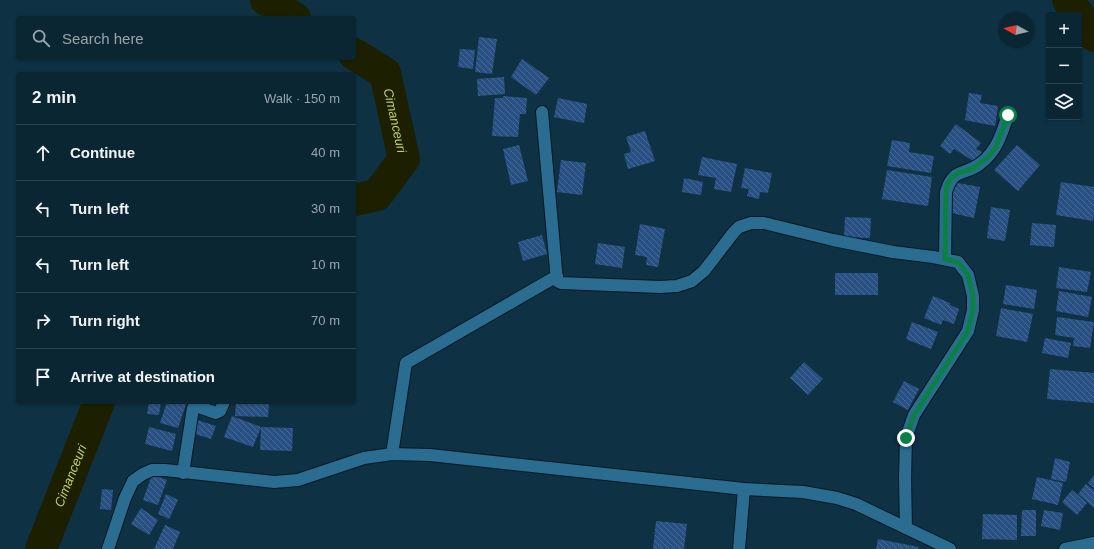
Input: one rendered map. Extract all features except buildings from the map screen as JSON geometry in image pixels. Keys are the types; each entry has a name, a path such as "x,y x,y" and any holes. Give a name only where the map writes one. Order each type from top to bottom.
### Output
{"street":[{"path":"542,112 557,276 558,281 561,283 660,287 677,286 692,281 704,272 734,232 739,227 751,223 764,223 833,240 893,252 958,262 968,275 973,296 973,310 968,331 914,415 906,438 906,528"},
{"path":"945,259 946,192 948,183 952,177 958,173 972,169 988,157 996,147 1008,115"},
{"path":"392,454 406,363 557,276"},
{"path":"183,473 194,408 196,406 216,413 220,411 223,404"},
{"path":"108,549 125,498 133,481 152,470 274,482 298,480 364,458 392,454 430,455 744,490 803,492 837,498 856,504 950,549"},
{"path":"739,549 744,490"},
{"path":"1065,549 1094,543"}],"waterway":[{"name":"Cimanceuri","path":"266,0 292,16"},
{"name":"Cimanceuri","path":"1068,0 1094,36"},
{"name":"Cimanceuri","path":"356,55 385,73 404,159 377,195 356,200"},
{"name":"Cimanceuri","path":"41,549 98,404"}],"route":[{"path":"906,438 914,415 968,331 973,310 973,296 968,275 958,262 945,259 946,192 948,183 952,177 958,173 972,169 988,157 996,147 1004,130 1008,115"}]}
